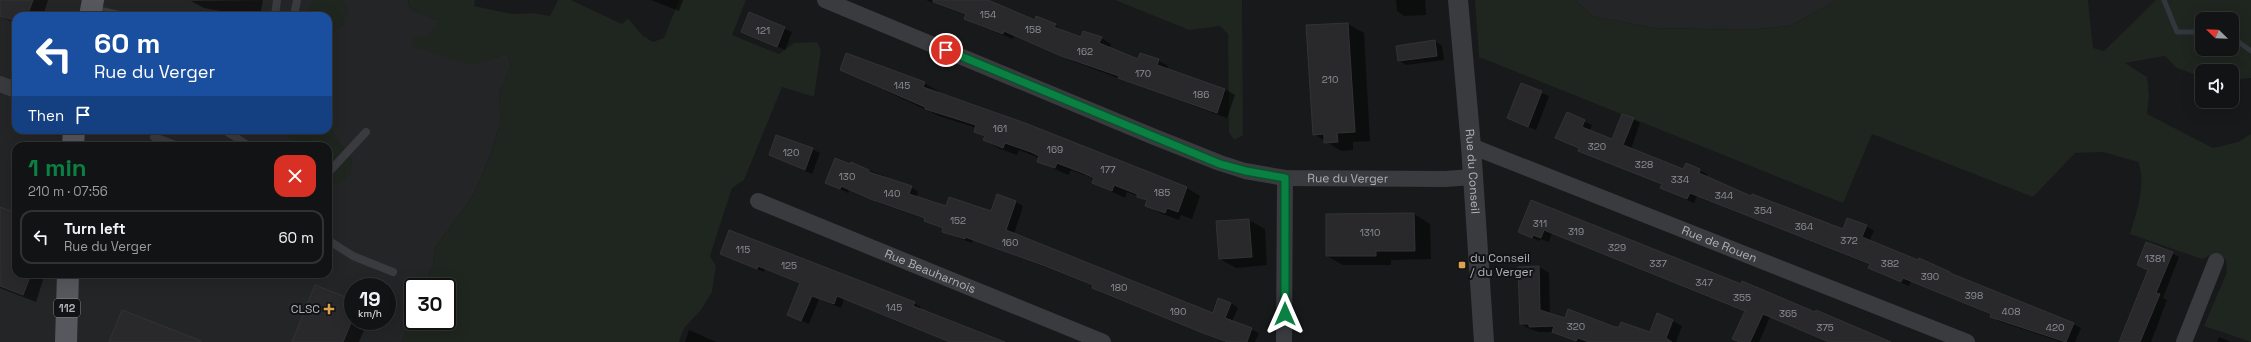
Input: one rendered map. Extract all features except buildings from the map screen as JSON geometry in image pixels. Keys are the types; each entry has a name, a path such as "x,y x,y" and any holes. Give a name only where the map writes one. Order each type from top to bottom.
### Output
{"main road":[{"name":"112","path":"66,342 68,278"}],"street":[{"name":"Rue du Verger","path":"824,0 1220,164 1246,171 1285,178 1445,179 1473,177"},
{"name":"Rue du Conseil","path":"1458,0 1471,146 1484,342"},
{"path":"0,84 12,88"},
{"name":"Rue de Rouen","path":"1471,146 1967,342"},
{"path":"1284,342 1285,178"},
{"name":"Rue Beauharnois","path":"758,201 1103,342"},
{"path":"2184,342 2216,261"}],"lane":[{"path":"276,12 277,0"},
{"path":"295,12 297,0"},
{"path":"92,8 108,12"},
{"path":"332,169 366,132"},
{"path":"230,134 243,142"},
{"path":"154,137 167,142"},
{"path":"332,243 353,256 393,272"}],"shaded area":[{"path":"0,0 408,0 410,9 440,21 428,36 493,58 507,54 511,66 499,94 501,121 490,156 472,198 435,248 433,264 428,278 404,278 404,330 407,330 402,342 0,342"},
{"path":"313,0 342,0 348,9 343,27 332,31 332,12 308,12"},
{"path":"408,0 475,0 474,6 512,14 533,13 550,16 558,0 571,0 622,24 628,18 642,35 653,42 664,38 679,0 746,0 732,35 779,54 794,43 817,42 821,50 814,97 782,87 744,180 732,188 710,256 716,266 712,292 701,310 684,328 679,342 402,342 407,330 456,330 456,278 428,278 433,264 435,248 472,198 490,156 501,121 499,94 511,66 507,54 473,65 413,47 412,38 428,36 439,21 410,9"},
{"path":"1115,0 1242,0 1243,135 1234,140 1229,132 1228,34 1220,26 1189,30"},
{"path":"1475,0 1575,0 1592,16 1654,28 1746,30 1790,26 1837,0 2088,0 2093,48 2104,51 2156,0 2251,0 2251,78 2239,79 2239,64 2195,64 2195,74 2177,68 2165,56 2125,63 2147,77 2149,95 2147,114 2213,148 2238,142 2251,134 2251,342 2204,326 2227,272 2226,260 2213,254 2202,259 2130,234 2140,198 2141,179 2138,162 2103,152 2075,153 2033,197 1872,134 1843,203 1479,57"},
{"path":"1575,0 1837,0 1790,26 1746,30 1654,28 1592,16"},
{"path":"332,130 352,159 350,176 338,184 332,183 332,142 292,142 286,134 332,134"}],"waterway":[{"path":"2164,0 2177,32 2195,32"},
{"path":"2239,42 2251,51"}],"place":[{"name":"du Conseil / du Verger","path":"1462,265"},
{"name":"CLSC","path":"329,309"}],"route":[{"path":"946,50 1220,164 1266,176 1285,178 1285,314"}]}
